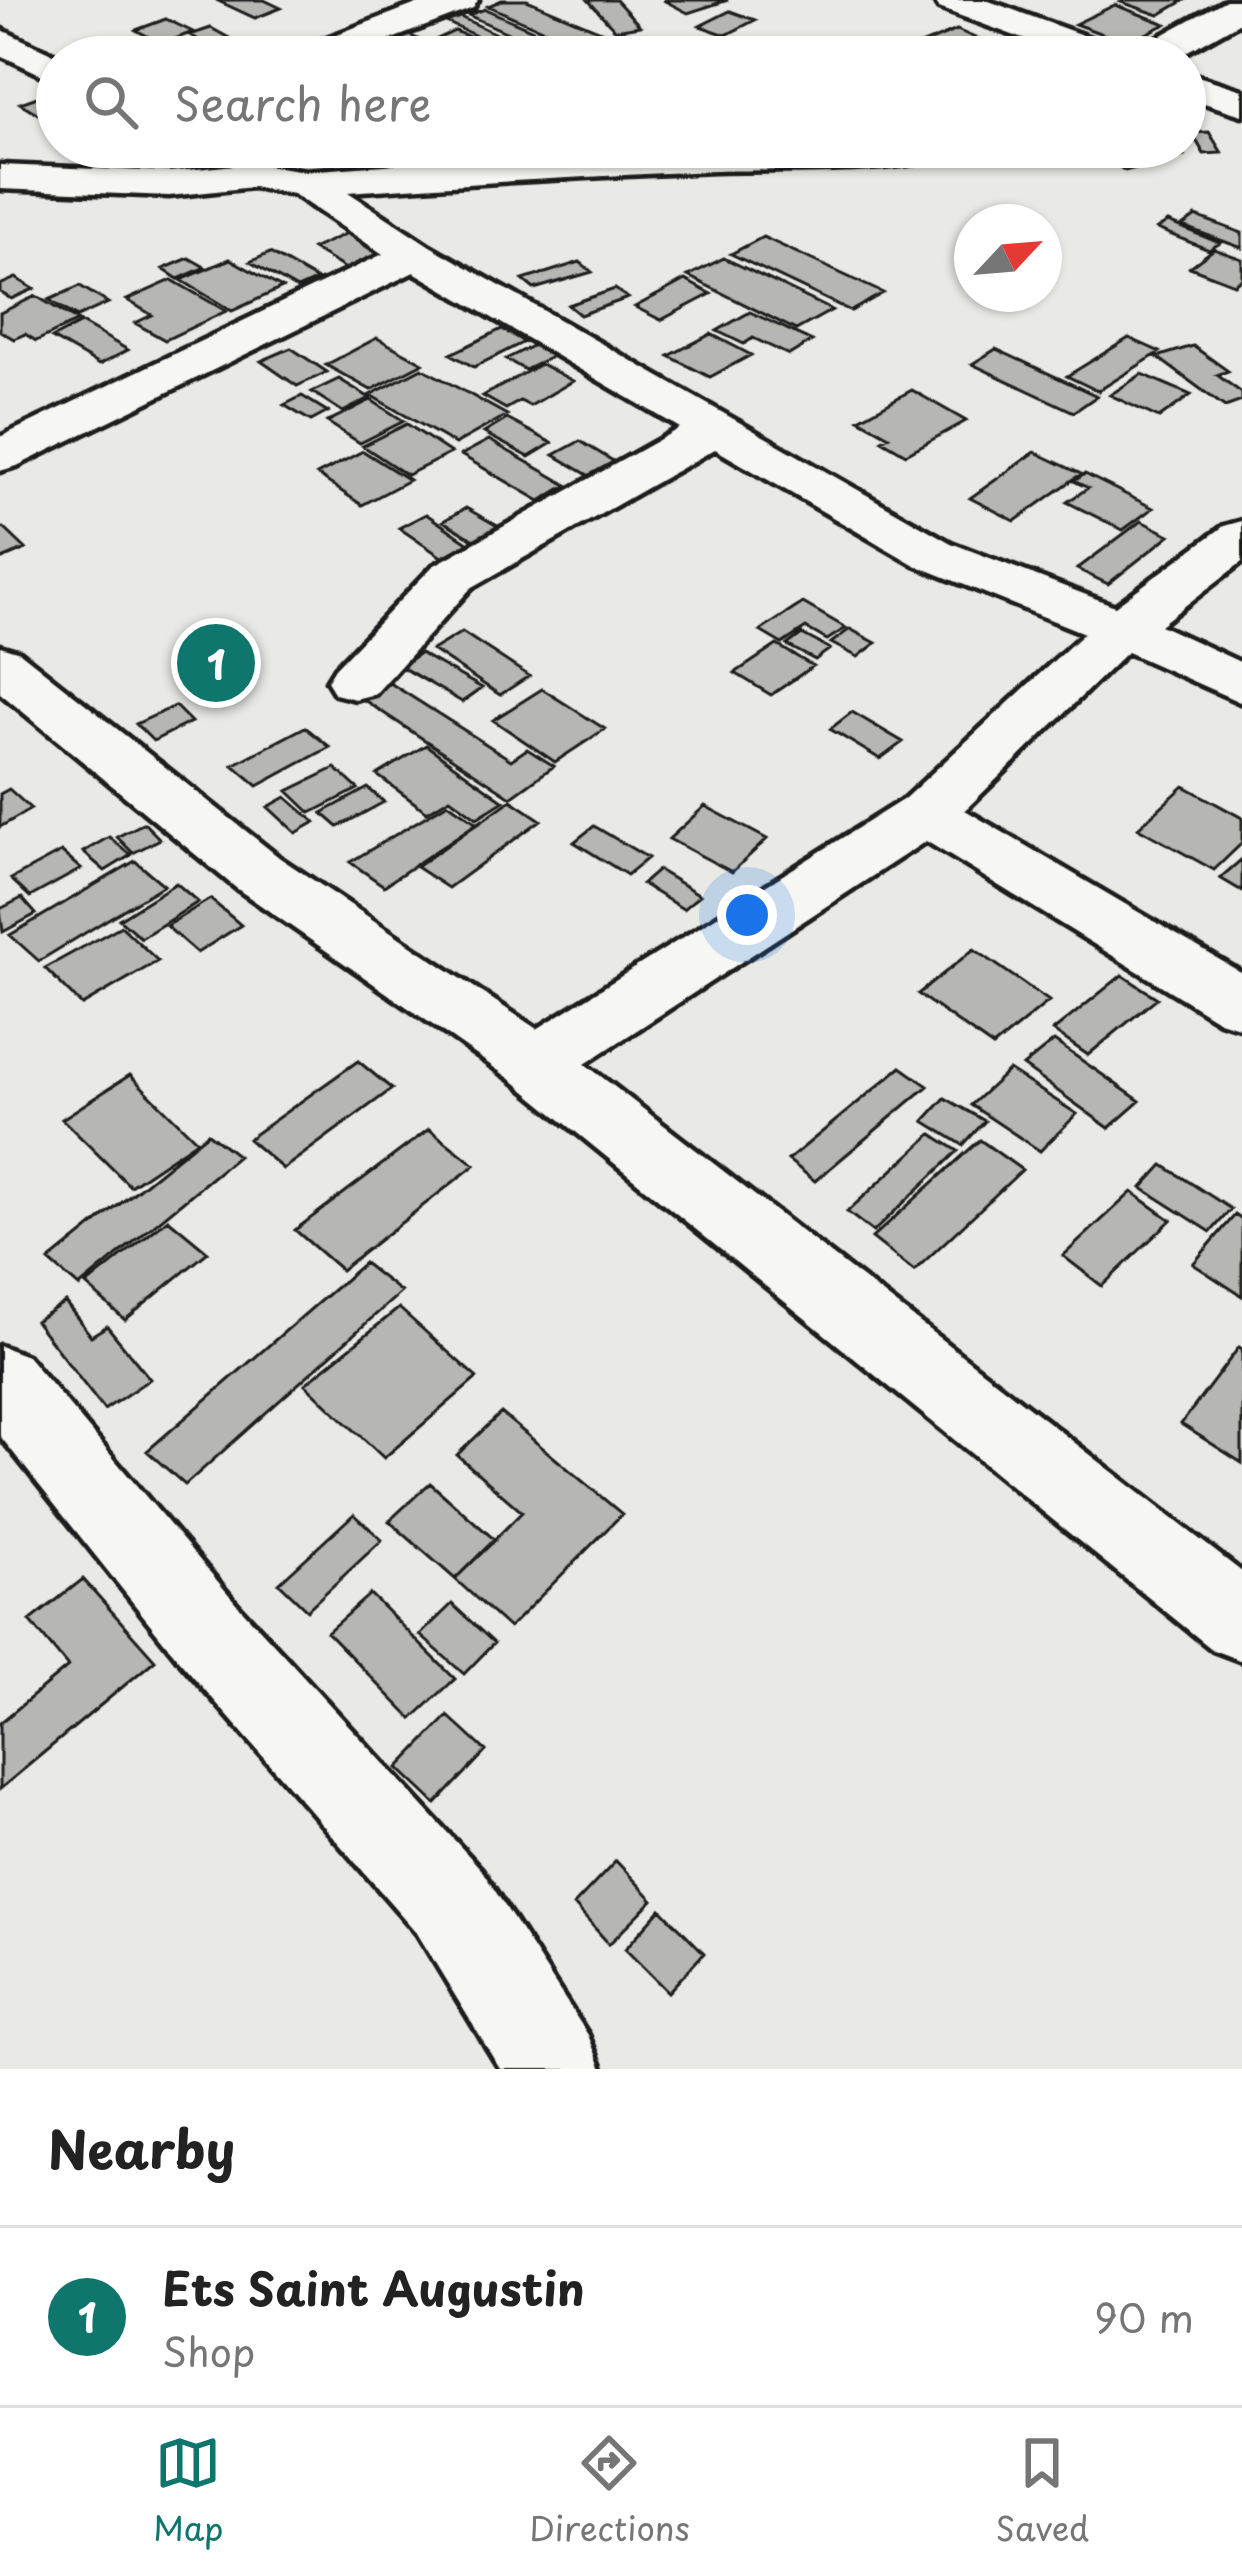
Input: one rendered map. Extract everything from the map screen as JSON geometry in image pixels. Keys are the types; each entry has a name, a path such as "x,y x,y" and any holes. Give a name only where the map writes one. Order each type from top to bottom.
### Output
{"street":[{"path":"366,36 460,0"},
{"path":"952,0 1051,36"},
{"path":"1188,36 1242,6"},
{"path":"0,40 36,60"},
{"path":"1206,91 1242,103"},
{"path":"241,168 253,175"},
{"path":"0,177 169,184 253,175 305,183 504,168"},
{"path":"305,183 415,255 933,554 1121,628 1242,685"},
{"path":"0,456 415,255"},
{"path":"355,682 452,578 716,428"},
{"path":"536,1062 925,813 1121,628 1242,537"},
{"path":"0,664 258,873 536,1062 1242,1622"},
{"path":"925,813 1242,1004"},
{"path":"0,1379 206,1631 449,1901 554,2069"}],"building":[{"path":"216,0 264,0 281,8 255,18"},
{"path":"502,0 527,0 613,36 558,36 488,6"},
{"path":"588,0 616,0 640,26 615,30"},
{"path":"663,0 728,0 688,13"},
{"path":"1185,0 1159,15 1121,2"},
{"path":"1115,5 1166,24 1141,36 1108,36 1075,24"},
{"path":"485,9 547,36 514,36 468,15"},
{"path":"730,11 755,20 726,35 700,26"},
{"path":"460,17 501,36 476,36 446,22"},
{"path":"166,19 193,32 147,36 136,30"},
{"path":"211,28 225,36 192,36"},
{"path":"36,97 36,113 20,103"},
{"path":"1209,132 1222,153 1206,154"},
{"path":"1196,216 1242,233 1242,248 1182,226"},
{"path":"1168,222 1220,243 1209,250 1157,229"},
{"path":"350,232 385,251 346,269 312,249"},
{"path":"763,237 883,293 851,311 731,254"},
{"path":"1214,249 1242,259 1242,278 1234,284 1190,267"},
{"path":"270,253 317,280 297,289 250,262"},
{"path":"189,258 205,267 178,279 163,269"},
{"path":"724,258 832,310 796,330 688,276"},
{"path":"230,259 282,288 232,311 181,280"},
{"path":"580,262 592,272 534,289 523,280"},
{"path":"16,278 34,289 11,299 0,292 0,285"},
{"path":"172,280 226,311 165,340 135,323 152,315 127,300"},
{"path":"685,280 711,294 661,320 635,307"},
{"path":"80,286 108,303 77,317 49,300"},
{"path":"615,289 628,298 580,315 568,305"},
{"path":"36,296 78,321 36,341 25,334 14,339 0,331 0,313"},
{"path":"750,312 812,341 789,355 753,338 744,344 717,331"},
{"path":"81,323 128,350 99,365 52,338"},
{"path":"502,329 524,342 474,367 451,354"},
{"path":"711,334 751,355 710,377 669,356"},
{"path":"377,338 423,363 371,390 326,365"},
{"path":"1129,338 1160,352 1098,391 1067,376"},
{"path":"536,344 555,355 525,370 506,359"},
{"path":"1193,346 1228,371 1217,375 1242,393 1242,401 1225,407 1157,357"},
{"path":"291,348 327,372 297,386 261,361"},
{"path":"996,349 1097,396 1074,412 972,364"},
{"path":"541,364 573,381 530,406 520,401 506,409 483,396"},
{"path":"422,368 507,415 455,444 370,395"},
{"path":"1142,374 1191,395 1159,418 1110,395"},
{"path":"339,379 370,398 343,412 312,392"},
{"path":"912,390 966,421 906,454 882,440 889,436 859,419"},
{"path":"302,396 328,412 311,421 284,405"},
{"path":"371,400 404,421 360,443 327,422"},
{"path":"507,419 552,443 529,457 484,433"},
{"path":"407,424 451,453 407,475 363,446"},
{"path":"489,440 567,485 540,501 461,455"},
{"path":"580,441 618,464 593,478 554,455"},
{"path":"363,451 409,480 362,505 317,475"},
{"path":"1035,452 1081,474 1015,521 970,498"},
{"path":"1085,474 1153,508 1123,530 1067,502 1088,488 1074,481"},
{"path":"466,508 501,528 478,542 443,521"},
{"path":"426,514 469,543 443,558 399,528"},
{"path":"1141,521 1170,535 1108,584 1077,569"},
{"path":"4,528 26,549 0,560 0,530"},
{"path":"803,603 846,628 827,640 806,628 782,644 760,631"},
{"path":"850,629 876,643 858,657 831,643"},
{"path":"462,632 529,676 500,695 432,650"},
{"path":"802,634 830,649 815,660 787,645"},
{"path":"777,645 813,666 771,695 735,673"},
{"path":"420,653 482,688 462,702 400,666"},
{"path":"390,683 511,760 527,749 554,766 511,797 364,700"},
{"path":"542,689 605,729 555,762 493,720"},
{"path":"175,706 191,722 153,741 136,724"},
{"path":"852,712 903,742 880,759 830,729"},
{"path":"305,727 330,747 258,786 233,765"},
{"path":"426,745 504,801 477,818 450,798 427,812 377,775"},
{"path":"335,768 358,789 311,813 288,791"},
{"path":"1184,786 1242,818 1242,843 1214,870 1138,828"},
{"path":"368,788 384,802 338,827 322,813"},
{"path":"9,789 31,809 0,827 0,794"},
{"path":"286,797 315,822 296,833 268,807"},
{"path":"511,800 541,820 448,888 416,867"},
{"path":"448,803 477,823 384,886 350,862"},
{"path":"705,806 767,839 732,872 669,839"},
{"path":"144,823 160,839 133,853 117,837"},
{"path":"594,826 648,858 627,875 574,842"},
{"path":"109,837 131,855 105,871 83,852"},
{"path":"61,852 81,869 30,897 11,879"},
{"path":"1242,859 1242,891 1220,878"},
{"path":"135,861 164,885 39,961 10,935"},
{"path":"658,870 700,895 683,909 642,884"},
{"path":"176,883 198,902 141,938 119,919"},
{"path":"22,898 36,914 3,932 0,909"},
{"path":"210,899 241,925 197,953 166,926"},
{"path":"121,926 158,961 82,1005 45,968"},
{"path":"974,949 1049,1001 993,1047 918,994"},
{"path":"1122,975 1157,998 1088,1055 1053,1031"},
{"path":"1054,1041 1140,1101 1109,1128 1023,1066"},
{"path":"358,1061 392,1089 283,1169 248,1139"},
{"path":"901,1067 928,1086 815,1181 788,1160"},
{"path":"1009,1070 1077,1114 1040,1151 971,1105"},
{"path":"130,1075 197,1141 130,1186 62,1119"},
{"path":"945,1098 985,1121 963,1145 924,1121"},
{"path":"429,1129 475,1165 341,1270 295,1230"},
{"path":"208,1133 238,1156 79,1287 49,1261"},
{"path":"932,1134 958,1151 873,1232 847,1212"},
{"path":"980,1140 1022,1170 914,1271 872,1238"},
{"path":"1163,1165 1231,1209 1211,1232 1142,1188"},
{"path":"1132,1192 1171,1220 1102,1286 1063,1256"},
{"path":"1235,1215 1242,1220 1242,1296 1193,1264"},
{"path":"168,1219 208,1252 125,1320 86,1285"},
{"path":"364,1263 401,1292 185,1485 147,1451"},
{"path":"65,1302 91,1336 107,1326 150,1379 104,1410 35,1321"},
{"path":"399,1308 477,1378 384,1458 305,1384"},
{"path":"1242,1349 1242,1463 1181,1424"},
{"path":"501,1413 622,1514 509,1628 455,1579 522,1512 457,1455"},
{"path":"430,1483 495,1540 455,1579 389,1521"},
{"path":"354,1514 382,1540 307,1610 279,1583"},
{"path":"83,1579 155,1660 0,1789 0,1723 68,1667 30,1621"},
{"path":"370,1594 455,1679 412,1719 327,1632"},
{"path":"452,1604 494,1643 464,1674 420,1635"},
{"path":"448,1716 486,1751 436,1804 398,1768"},
{"path":"616,1861 653,1900 609,1944 574,1905"},
{"path":"661,1909 704,1953 668,1992 625,1949"}],"place":[{"name":"Ets Saint Augustin","path":"216,663"}]}
